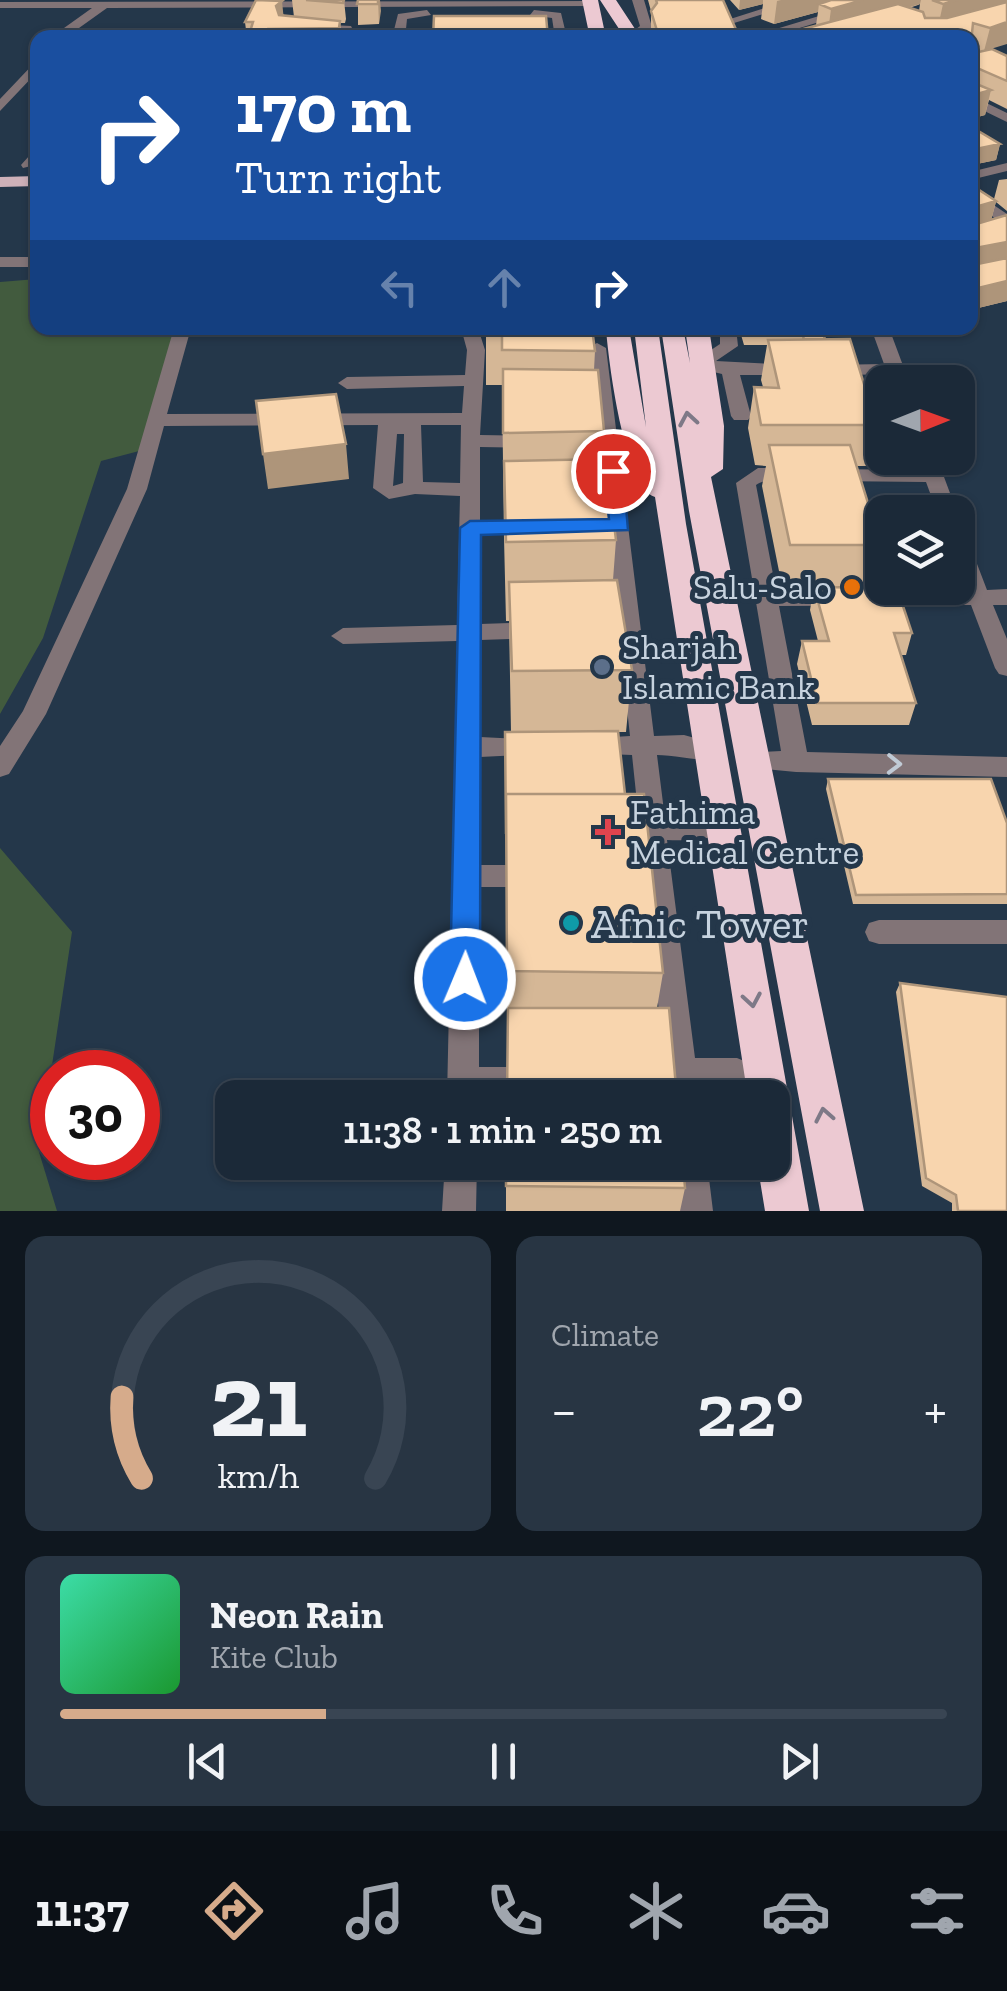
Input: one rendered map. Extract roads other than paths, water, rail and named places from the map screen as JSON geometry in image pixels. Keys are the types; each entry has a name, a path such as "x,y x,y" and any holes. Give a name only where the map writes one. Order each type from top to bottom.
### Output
{"highway":[{"path":"591,1 623,30"},
{"path":"582,30 591,1"},
{"path":"591,1 596,30"},
{"path":"648,335 688,518 754,760 842,1211"},
{"path":"673,335 710,752 766,1080"},
{"path":"688,518 712,444 697,335"},
{"path":"604,343 634,433 688,518"},
{"path":"782,1180 787,1211"}],"main road":[{"path":"0,174 30,180"},
{"path":"0,185 30,182"}],"street":[{"path":"638,0 645,30"},
{"path":"733,30 727,16 802,0"},
{"path":"845,0 894,18"},
{"path":"780,30 884,0"},
{"path":"399,30 402,16 413,13 591,1"},
{"path":"0,5 476,5 552,13 558,16 560,30 525,24"},
{"path":"70,30 112,5"},
{"path":"79,30 112,5"},
{"path":"407,30 454,24"},
{"path":"302,28 348,30"},
{"path":"0,91 30,60"},
{"path":"0,107 30,72"},
{"path":"978,103 1007,118"},
{"path":"978,174 1007,167"},
{"path":"978,200 1007,224 988,231"},
{"path":"0,262 30,262"},
{"path":"0,766 34,714 130,505 180,335"},
{"path":"464,1080 472,631 471,420 485,350 475,335"},
{"path":"703,363 729,346 728,335"},
{"path":"882,335 893,365"},
{"path":"604,343 594,396 610,444 611,526 623,630 645,746 682,1080"},
{"path":"703,363 730,370 865,375"},
{"path":"730,370 741,416"},
{"path":"347,384 477,390"},
{"path":"158,420 388,424 471,420"},
{"path":"388,424 382,488 390,493 412,488 472,490"},
{"path":"388,424 414,429 412,488"},
{"path":"472,442 610,444"},
{"path":"796,762 746,482 750,476 865,470"},
{"path":"470,528 546,527"},
{"path":"975,592 1007,668"},
{"path":"767,598 1007,597"},
{"path":"344,636 561,630"},
{"path":"470,747 684,746 710,752"},
{"path":"754,760 1007,767"},
{"path":"654,828 695,830 722,824"},
{"path":"466,876 563,876"},
{"path":"621,876 659,876"},
{"path":"879,932 1007,932"},
{"path":"702,1080 737,1073 745,1080"},
{"path":"459,1211 460,1180"},
{"path":"693,1180 696,1211"}],"place":[{"name":"Salu-Salo","path":"852,587"},
{"name":"Sharjah Islamic Bank","path":"602,667"},
{"name":"Fathima Medical Centre","path":"608,832"},
{"name":"Afnic Tower","path":"571,923"}]}
